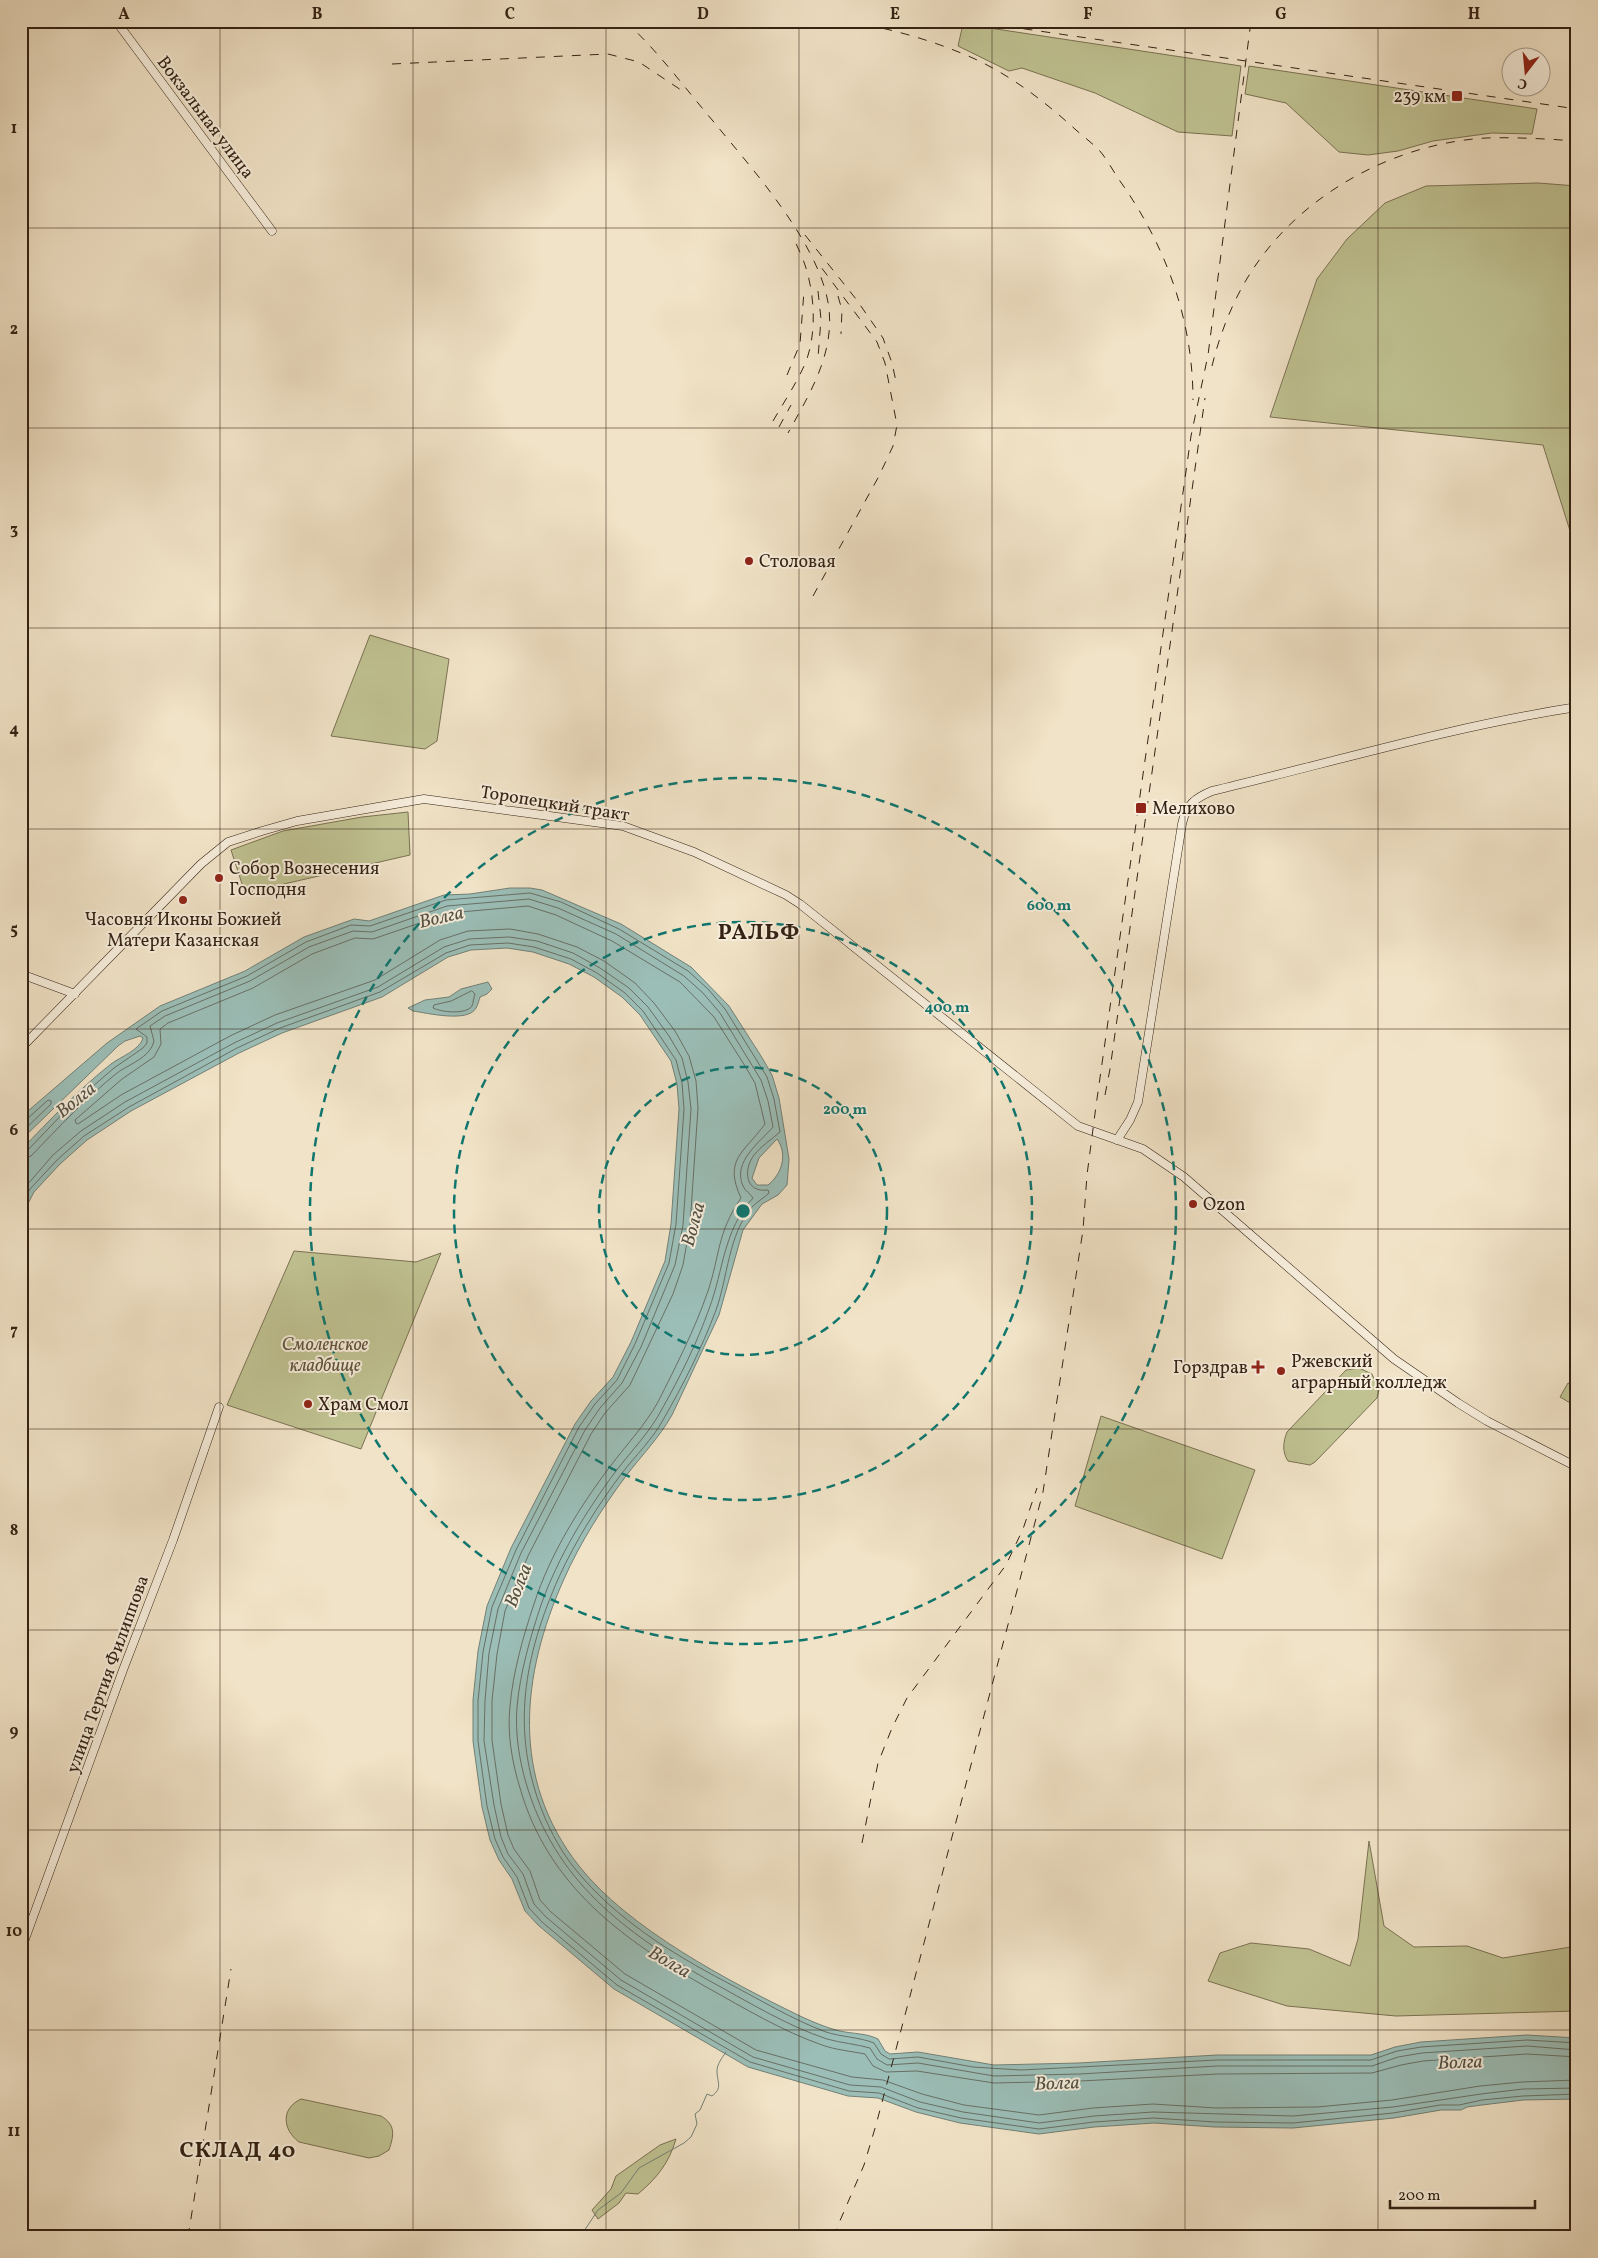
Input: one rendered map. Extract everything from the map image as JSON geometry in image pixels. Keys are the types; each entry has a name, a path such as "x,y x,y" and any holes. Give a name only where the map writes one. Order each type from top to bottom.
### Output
{"main road":[{"name":"Вокзальная улица","path":"116,21 272,231"},
{"path":"1577,707 1482,725 1369,752 1212,791 1193,801 1185,811 1182,824 1138,1102 1130,1120 1117,1140 1143,1149 1184,1176 1394,1359 1450,1398 1510,1434 1577,1467"},
{"name":"Торопецкий тракт","path":"21,1048 201,864 228,842 297,821 424,799 623,826 694,852 786,895 800,904 1069,1120 1093,1133 1117,1140"},
{"path":"21,974 75,994"},
{"name":"улица Тертия Филиппова","path":"21,1950 122,1670 173,1540 219,1407"}],"green space":[{"path":"963,24 1241,66 1232,136 1178,132 1095,93 1022,68 1009,71 958,46"},
{"path":"1249,66 1537,109 1532,134 1492,133 1433,141 1398,151 1368,155 1339,152 1286,103 1245,94"},
{"path":"1538,183 1577,186 1577,583 1571,534 1543,445 1270,417 1317,279 1347,239 1385,203 1426,186"},
{"path":"370,635 449,659 437,741 425,749 331,736"},
{"path":"408,812 410,855 245,893 231,850 283,831 362,817"},
{"name":"Смоленское кладбище","path":"294,1251 416,1262 441,1253 361,1449 227,1405"},
{"path":"1359,1368 1372,1374 1379,1390 1377,1398 1315,1462 1310,1465 1288,1461 1284,1447 1287,1432 1346,1370"},
{"path":"1568,1383 1577,1388 1577,1407 1560,1397"},
{"path":"1101,1416 1255,1470 1222,1559 1075,1506"},
{"path":"1369,1841 1384,1926 1414,1947 1467,1946 1503,1958 1577,1946 1577,2011 1396,2016 1287,2006 1208,1981 1220,1953 1251,1943 1309,1949 1350,1966 1358,1939"},
{"path":"301,2099 381,2116 389,2123 393,2135 389,2150 379,2156 369,2158 299,2142 290,2132 286,2120 290,2108"},
{"path":"676,2139 662,2170 651,2182 638,2194 626,2193 619,2203 598,2219 592,2210 611,2189 616,2176 660,2145"}],"water":[{"name":"Волга","path":"510,888 542,890 621,924 691,967 729,1006 772,1075 779,1098 789,1159 787,1185 778,1195 762,1204 743,1230 719,1315 672,1415 656,1439 617,1488 584,1539 549,1615 538,1652 532,1689 530,1726 533,1762 542,1798 557,1832 579,1866 600,1889 624,1911 652,1932 712,1970 815,2023 835,2030 878,2039 885,2051 890,2054 918,2052 994,2065 1079,2063 1217,2055 1371,2055 1395,2047 1421,2042 1527,2035 1577,2038 1577,2099 1523,2100 1467,2107 1461,2110 1441,2110 1394,2118 1293,2128 1215,2127 1154,2123 1094,2127 1039,2134 960,2123 916,2112 878,2098 848,2096 748,2067 614,1989 538,1925 525,1911 512,1879 499,1860 490,1840 482,1807 473,1741 473,1700 478,1651 487,1606 511,1548 575,1424 591,1401 613,1377 631,1342 665,1261 671,1224 679,1109 677,1084 671,1061 640,1015 622,997 594,977 569,964 533,952 507,948 471,950 448,957 382,997 282,1033 239,1053 131,1111 87,1140 60,1164 34,1192 21,1217 21,1150 87,1084 111,1064 134,1050 143,1038 140,1036 125,1041 118,1046 21,1140 21,1117 107,1043 160,1006 245,971 304,937 354,919 369,921 444,895 470,894","holes":["777,1139 783,1157 780,1170 768,1185 757,1185 752,1178 759,1158"]},
{"path":"488,982 492,989 480,997 477,1007 472,1013 447,1016 413,1011 408,1008 425,1000 449,997 461,989"}],"waterway":[{"path":"580,2237 598,2210 621,2193 639,2168 684,2143 691,2137 697,2124 695,2114 700,2110 707,2094 712,2096 717,2090 719,2085 717,2068 726,2052"}],"railway":[{"path":"625,21 649,44 765,185 800,234 824,285 829,309 830,326 828,342 812,389 788,433"},
{"path":"848,21 919,38 977,60 1036,96 1099,150 1151,231 1174,285 1188,341 1192,370 1193,400"},
{"path":"970,21 1577,109"},
{"path":"1052,21 1109,28 1137,27 1164,21"},
{"path":"833,2237 864,2165 876,2125 1043,1492 1083,1230 1087,1175 1096,1106 1191,436 1208,355 1251,21"},
{"path":"392,64 608,54 639,62 684,92"},
{"path":"1212,366 1231,310 1244,284 1260,259 1281,234 1305,211 1331,191 1360,174 1390,160 1421,149 1453,142 1486,138 1532,138 1577,141"},
{"path":"805,235 856,299 883,338 892,363 897,386"},
{"path":"773,421 805,364 809,353 813,328 811,289 804,262 793,237"},
{"path":"813,596 879,476 893,446 897,425 885,363 877,342 821,267"},
{"path":"787,375 800,344 804,291"},
{"path":"818,291 821,319 818,358"},
{"path":"838,296 842,310 841,334"},
{"path":"1105,1095 1205,398"},
{"path":"779,427 791,405"},
{"path":"862,1843 878,1763 892,1728 907,1698 1006,1565 1023,1529 1037,1488"},
{"path":"188,2237 231,1969"}],"place":[{"name":"239 км","path":"1457,96"},
{"name":"Столовая","path":"749,561"},
{"name":"Мелихово","path":"1141,808"},
{"name":"Собор Вознесения Господня","path":"219,878"},
{"name":"Часовня Иконы Божией Матери Казанская","path":"183,900"},
{"name":"Ozon","path":"1193,1204"},
{"name":"Горздрав","path":"1258,1367"},
{"name":"Ржевский аграрный колледж","path":"1281,1371"},
{"name":"Храм Смол","path":"308,1404"}],"district":[{"name":"РАЛЬФ","path":"759,931"},
{"name":"СКЛАД 40","path":"238,2149"}]}
